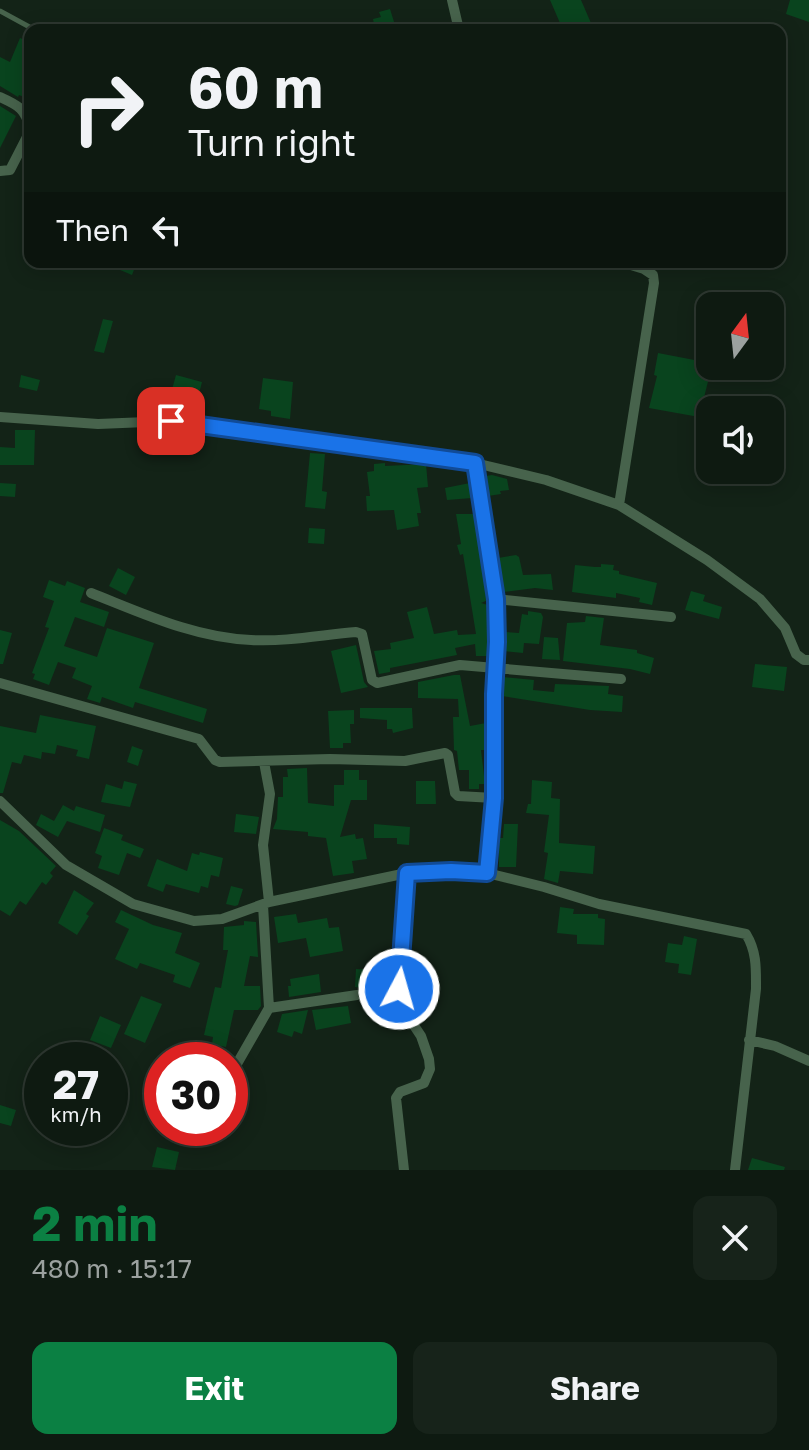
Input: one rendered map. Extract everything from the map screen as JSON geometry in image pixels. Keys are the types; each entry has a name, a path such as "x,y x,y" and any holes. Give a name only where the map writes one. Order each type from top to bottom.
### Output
{"street":[{"path":"452,0 458,24"},
{"path":"0,97 24,111"},
{"path":"0,171 10,170 24,142"},
{"path":"619,505 654,283 653,275 641,268"},
{"path":"0,417 98,424 171,421 475,463 546,480 619,505 707,560 760,599 785,628 796,654 809,660"},
{"path":"475,463 496,599 494,798 487,873"},
{"path":"91,593 169,623 208,634 250,640 356,632 365,638 372,680 377,683 460,665 621,679"},
{"path":"496,599 671,617"},
{"path":"0,683 199,739 220,762 330,759 405,761 445,753 458,796 494,798"},
{"path":"248,1045 269,1008 263,845 270,794 264,762"},
{"path":"0,801 66,865 133,904 194,921 222,919 266,904 407,873 451,871 487,873 599,904 746,934 753,946 756,964 753,1023 735,1170"},
{"path":"404,1170 396,1098 400,1092 424,1083 430,1069 421,1036 405,1012 399,989 407,873"},
{"path":"269,1008 357,995"},
{"path":"749,1040 775,1046 809,1061"}],"lane":[{"path":"0,11 24,24"}],"building":[{"path":"550,0 581,0 591,24 560,24"},
{"path":"790,0 809,0 809,22 786,14"},
{"path":"390,9 395,24 374,24 373,19 381,17 379,12"},
{"path":"20,38 24,40 24,97 18,97 0,86 0,57 10,62"},
{"path":"0,106 16,116 0,148"},
{"path":"115,268 135,268 132,275"},
{"path":"103,319 113,321 104,353 94,351"},
{"path":"658,353 696,360 696,380 708,380 704,396 696,396 696,416 649,408 657,376 654,375"},
{"path":"21,375 40,380 37,391 19,387"},
{"path":"176,375 202,382 196,406 184,403 186,397 171,393"},
{"path":"263,378 293,382 290,419 271,416 271,411 259,409"},
{"path":"15,430 35,430 34,465 0,465 0,447 15,448"},
{"path":"310,453 325,454 322,491 327,492 325,509 305,507"},
{"path":"385,463 385,466 426,464 428,487 417,488 421,513 417,513 419,526 397,530 394,510 367,511 366,496 370,496 367,472 374,471 374,464"},
{"path":"485,476 507,479 509,490 488,496"},
{"path":"0,483 16,484 15,497 0,496"},
{"path":"470,483 472,498 447,500 445,488"},
{"path":"456,514 475,514 488,600 481,603 488,605 488,656 476,656 475,644 455,648 457,655 390,668 390,672 379,674 374,651 391,649 390,643 414,638 407,612 427,607 434,634 457,630 458,635 476,634 463,554 460,555 457,545 461,544"},
{"path":"309,528 325,529 324,544 308,543"},
{"path":"516,555 523,575 551,574 553,590 535,588 503,592 498,558"},
{"path":"601,564 614,565 613,570 619,571 619,574 657,583 652,605 639,602 640,598 616,593 616,598 572,592 575,565 601,567"},
{"path":"118,568 135,577 126,595 109,586"},
{"path":"49,580 65,586 67,581 85,588 80,602 109,612 104,627 75,617 64,646 97,657 107,628 154,643 139,688 207,709 203,723 135,702 133,708 102,697 100,703 87,699 92,686 72,678 76,668 58,662 49,685 33,679 35,674 32,673 49,628 45,627 54,601 43,597"},
{"path":"691,591 705,595 703,601 722,607 719,619 685,610"},
{"path":"528,611 541,613 543,617 539,644 524,643 523,653 504,651 505,632 519,633 522,614 528,615"},
{"path":"586,616 604,618 600,645 637,650 637,653 654,658 650,674 563,661 567,623 585,622"},
{"path":"0,630 12,633 3,664 0,664"},
{"path":"544,637 558,638 560,660 542,659"},
{"path":"356,645 364,682 368,687 341,693 331,651"},
{"path":"755,664 787,667 784,691 752,687"},
{"path":"460,675 470,726 486,723 485,750 481,750 485,784 479,784 479,789 469,789 469,770 459,770 457,751 454,750 453,717 459,717 458,699 418,698 418,682"},
{"path":"503,677 534,680 533,690 554,692 555,684 609,686 608,694 623,696 622,712 502,696"},
{"path":"360,708 412,708 413,728 393,733 392,729 387,729 387,720 360,718"},
{"path":"354,710 354,724 350,724 351,743 343,743 343,748 330,748 328,711"},
{"path":"40,715 96,726 89,759 76,756 78,750 57,745 55,754 42,752 41,759 24,755 21,764 12,762 3,793 0,793 0,726 36,733"},
{"path":"132,746 143,750 138,766 127,762"},
{"path":"307,768 308,803 334,806 334,785 344,785 344,770 359,770 359,780 367,780 367,800 351,800 340,837 355,834 356,839 363,838 367,859 352,861 354,873 333,876 326,838 308,836 308,832 273,829 277,819 278,797 283,797 283,777 288,777 287,769"},
{"path":"532,780 552,782 551,798 560,799 559,843 595,846 593,874 560,871 558,883 544,879 549,815 526,813 528,804 531,804"},
{"path":"124,781 137,784 130,807 101,802 106,784 122,789"},
{"path":"416,781 435,781 436,804 416,804"},
{"path":"63,805 74,811 76,806 105,815 100,832 67,821 58,837 36,825 41,814 54,821"},
{"path":"236,814 259,817 256,834 234,832"},
{"path":"0,820 19,831 56,866 46,885 42,882 26,905 20,901 10,916 0,910"},
{"path":"374,824 410,827 409,845 397,844 397,838 374,838"},
{"path":"504,824 518,824 516,867 499,867 499,838 503,838"},
{"path":"104,828 123,835 121,840 144,849 140,858 127,853 119,875 98,868 102,856 95,853"},
{"path":"200,852 223,858 219,877 211,875 208,888 201,886 199,893 166,884 163,892 147,886 157,859 187,871 192,853 199,855"},
{"path":"231,886 243,889 235,906 226,904"},
{"path":"74,890 94,903 77,935 58,923"},
{"path":"560,907 574,909 573,914 598,914 598,918 605,919 604,945 577,944 577,935 557,933"},
{"path":"121,910 153,925 182,933 175,953 200,963 190,988 173,982 175,975 140,963 137,969 115,959 129,929 115,922"},
{"path":"296,914 298,923 327,918 329,928 339,927 343,951 310,957 306,938 278,943 274,917"},
{"path":"244,921 256,922 258,957 250,956 244,986 260,986 261,1006 258,1010 234,1010 227,1042 212,1042 213,1037 204,1035 215,987 221,988 228,950 223,950 224,927 244,925"},
{"path":"684,936 697,939 691,975 678,973 679,964 665,962 668,943 682,945"},
{"path":"356,969 379,970 378,993 364,992 355,987"},
{"path":"319,974 321,992 289,997 290,979"},
{"path":"141,996 162,1004 145,1042 124,1034"},
{"path":"348,1006 351,1023 316,1030 312,1010"},
{"path":"308,1010 302,1034 294,1031 292,1037 277,1032 282,1014"},
{"path":"100,1016 121,1025 114,1042 90,1040"},
{"path":"0,1105 16,1110 11,1126 0,1123"},
{"path":"157,1147 179,1152 175,1170 152,1167"},
{"path":"752,1158 785,1167 784,1170 748,1170"}],"route":[{"path":"171,421 475,463 496,599 494,798 487,873 407,873 399,989"}]}
